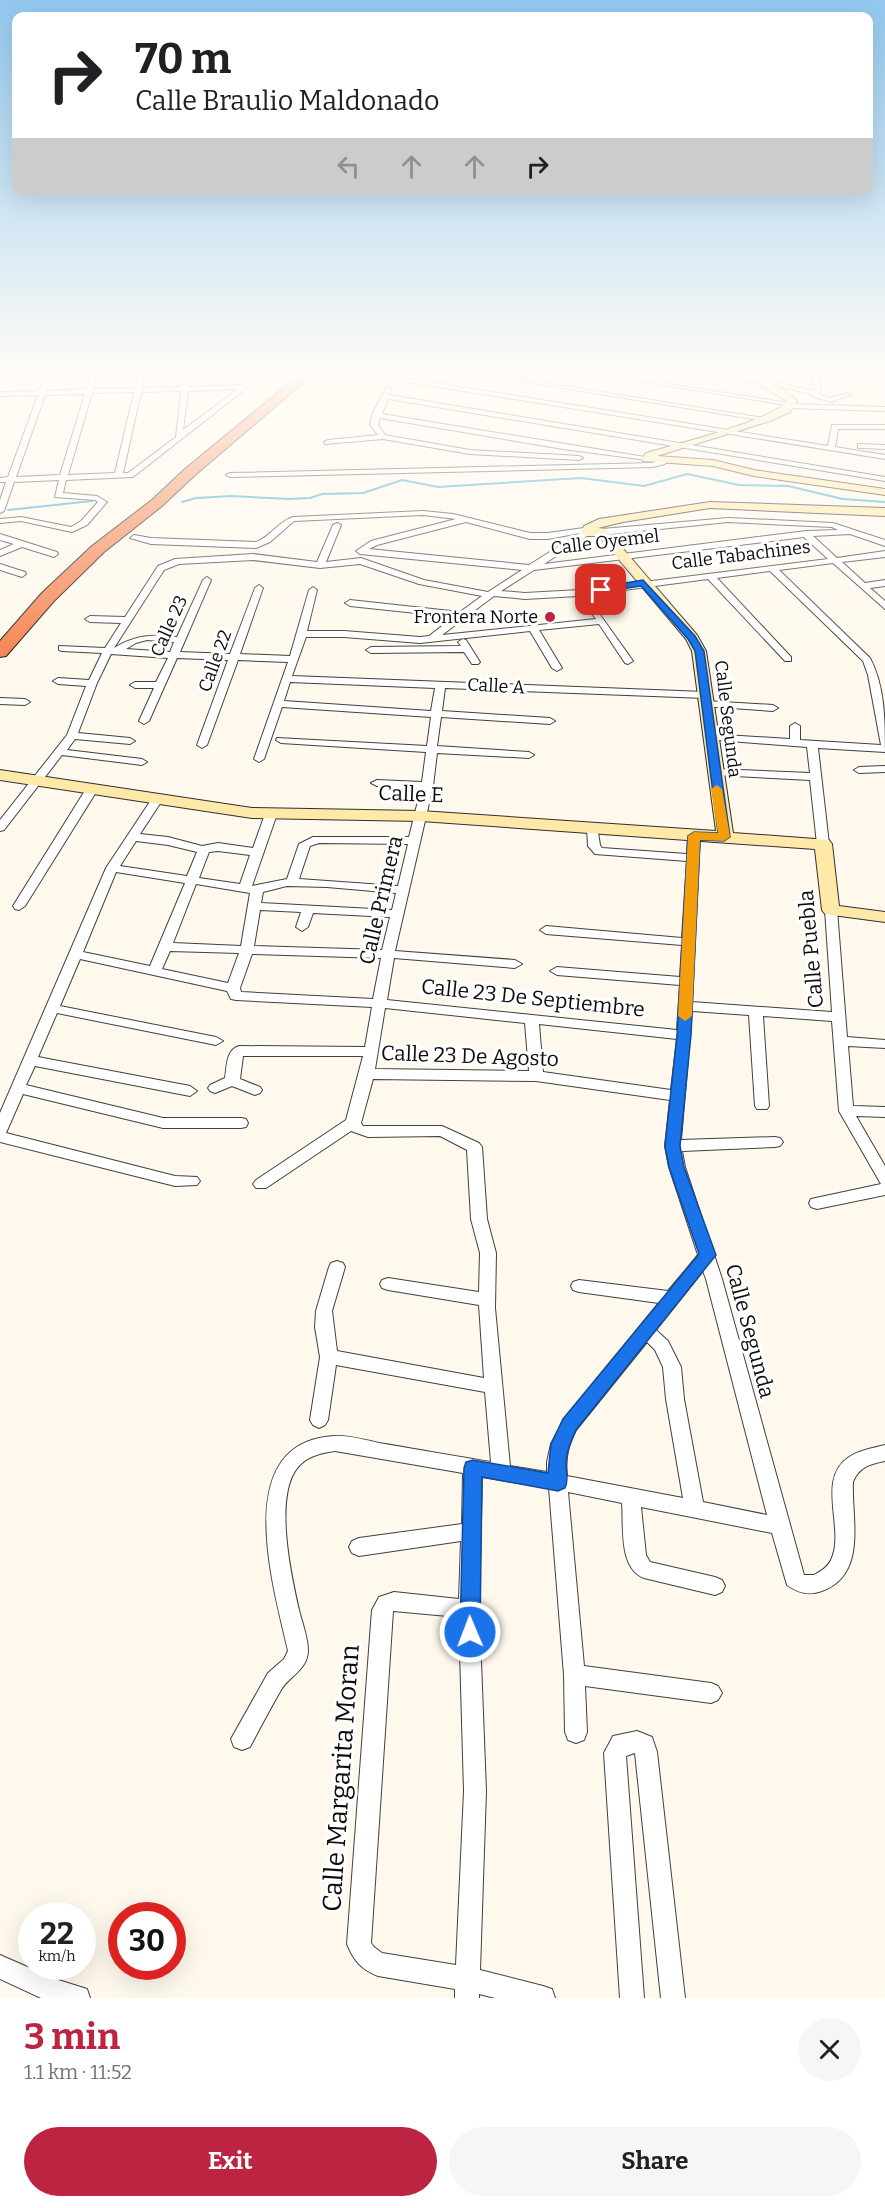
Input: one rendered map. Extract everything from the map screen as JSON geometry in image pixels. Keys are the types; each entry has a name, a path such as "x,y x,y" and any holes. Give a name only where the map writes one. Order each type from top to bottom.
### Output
{"highway":[{"path":"153,502 172,469"},
{"path":"0,636 74,558 153,502 193,469"},
{"path":"0,652 48,597 98,549 193,469"},
{"path":"133,520 130,527 134,538"},
{"path":"98,549 115,539 134,538"}],"street":[{"path":"0,511 14,469"},
{"path":"0,521 16,519 72,530 84,523 103,502 101,499 58,496 67,469"},
{"path":"118,476 119,469"},
{"path":"0,480 118,476 130,475 138,469"},
{"path":"230,474 448,469"},
{"path":"739,469 885,492"},
{"path":"825,469 885,479"},
{"path":"431,639 491,594 592,531 599,523 703,506 885,512"},
{"path":"134,538 151,541 256,545 269,541 286,522 300,518 423,513 466,519 530,536 548,536 577,529 592,531 712,520 833,525 885,543"},
{"path":"361,561 357,556 360,551 374,543 466,519"},
{"path":"320,565 337,525"},
{"name":"Calle Segunda","path":"592,531 622,557 699,651 724,837"},
{"name":"Calle Oyemel","path":"360,551 530,568 806,534 855,531"},
{"path":"806,534 885,606"},
{"path":"0,537 54,554"},
{"path":"0,553 21,544"},
{"name":"Calle Tabachines","path":"361,561 422,582 491,594 525,596 580,593 643,583 885,554"},
{"path":"0,828 72,736 92,683 161,568 169,563 253,557 320,565 361,561"},
{"path":"0,567 22,574"},
{"path":"772,568 867,660 873,675 885,744"},
{"path":"709,575 788,659"},
{"name":"Calle 23","path":"144,721 207,579"},
{"path":"862,586 885,583"},
{"name":"Calle 22","path":"202,745 259,588"},
{"path":"259,759 302,634 313,590"},
{"path":"580,593 602,621 628,661"},
{"path":"350,603 462,615"},
{"path":"90,619 129,620"},
{"path":"302,634 344,634 409,640 602,621"},
{"path":"533,629 556,668"},
{"path":"459,635 475,662"},
{"path":"113,651 138,638 181,640"},
{"path":"62,648 294,659"},
{"path":"371,650 468,649"},
{"path":"873,675 885,676"},
{"name":"Calle A","path":"287,679 440,684 705,700 773,708"},
{"path":"58,681 92,683"},
{"name":"Calle Primera","path":"352,1123 367,1074 388,954 421,816 433,748 440,684"},
{"name":"Calle 23","path":"135,685 160,685"},
{"path":"0,701 25,702"},
{"path":"277,704 550,721"},
{"path":"795,726 795,743"},
{"path":"72,736 130,741"},
{"path":"710,737 885,749"},
{"path":"281,740 529,755"},
{"name":"Calle Puebla","path":"812,744 831,910 846,1111"},
{"path":"61,752 142,762"},
{"path":"859,770 885,769"},
{"path":"715,772 815,777"},
{"name":"Calle E","path":"0,775 271,814 421,816 823,844"},
{"path":"377,783 427,786"},
{"path":"19,906 92,789"},
{"path":"0,1130 112,868 157,799"},
{"path":"234,992 247,949 255,906 251,889 257,852 271,814"},
{"path":"593,828 594,846 599,851 691,858"},
{"name":"Calle Segunda","path":"694,836 691,858 684,1035 673,1146 677,1167 707,1255 794,1579 799,1583 815,1585 824,1581 841,1563 846,1529 844,1480 848,1469 857,1461 885,1453"},
{"path":"132,837 168,841 204,849 218,847 257,852"},
{"path":"292,882 306,844 316,838 414,841"},
{"path":"155,971 204,849"},
{"path":"112,868 251,889 292,882 317,898 398,914"},
{"path":"255,906 403,890"},
{"path":"302,927 317,898"},
{"path":"831,910 885,917"},
{"path":"546,930 687,942"},
{"path":"164,947 388,954 515,964"},
{"name":"Calle 23 De Septiembre","path":"75,954 155,971 234,992 379,1003 532,1021 684,1035"},
{"path":"557,971 686,981"},
{"path":"685,1006 840,1017"},
{"path":"51,1008 216,1041"},
{"path":"756,1011 762,1106"},
{"path":"532,1021 536,1076"},
{"path":"842,1041 885,1044"},
{"path":"232,1081 236,1054 239,1052 371,1052"},
{"path":"29,1060 190,1091"},
{"name":"Calle 23 De Agosto","path":"367,1074 536,1076 678,1096"},
{"path":"214,1088 232,1081 255,1090"},
{"path":"18,1088 163,1123 241,1123"},
{"path":"846,1111 885,1112"},
{"path":"846,1111 885,1180"},
{"path":"261,1184 352,1123 358,1130 368,1132 442,1131 474,1147 479,1219 488,1253 488,1300 501,1473"},
{"path":"0,1137 175,1181 192,1181"},
{"path":"673,1146 775,1142"},
{"path":"817,1203 885,1189"},
{"path":"576,1732 574,1675 556,1462 560,1444 570,1425 707,1255"},
{"path":"319,1420 329,1357 324,1311 337,1267"},
{"path":"388,1284 488,1300"},
{"path":"579,1286 672,1298"},
{"path":"646,1331 662,1346 672,1366 677,1411 695,1510"},
{"path":"329,1357 495,1387"},
{"path":"242,1739 275,1680 292,1666 298,1651 275,1533 275,1499 290,1463 307,1450 335,1443 558,1482 781,1526"},
{"path":"473,1468 469,1609 475,1791 468,1988 543,1998"},
{"path":"631,1497 636,1558 639,1564 644,1569 715,1587"},
{"path":"359,1547 471,1531"},
{"name":"Calle Margarita Moran","path":"468,1988 378,1964 365,1956 359,1944 380,1619 386,1604 394,1600 469,1609"},
{"path":"574,1675 711,1693"},
{"path":"632,1998 615,1753 621,1744 637,1742 644,1745 646,1752 673,1998"},
{"path":"0,1967 52,1994 78,1998"}],"waterway":[{"path":"182,502 196,498 231,496 290,499 310,498 322,494 363,493 402,480 438,487 581,478 644,486 687,474 739,485 788,486 843,499 885,502"},
{"path":"8,510 92,501"}],"slow traffic":[{"path":"685,1016 691,858 694,836 724,837 717,789"}],"place":[{"name":"Frontera Norte","path":"550,617"}],"route":[{"path":"470,1632 473,1468 558,1482 556,1462 560,1444 570,1425 707,1255 677,1167 673,1146 684,1035 691,858 694,836 724,837 699,651 692,638 643,583 601,590"}]}
